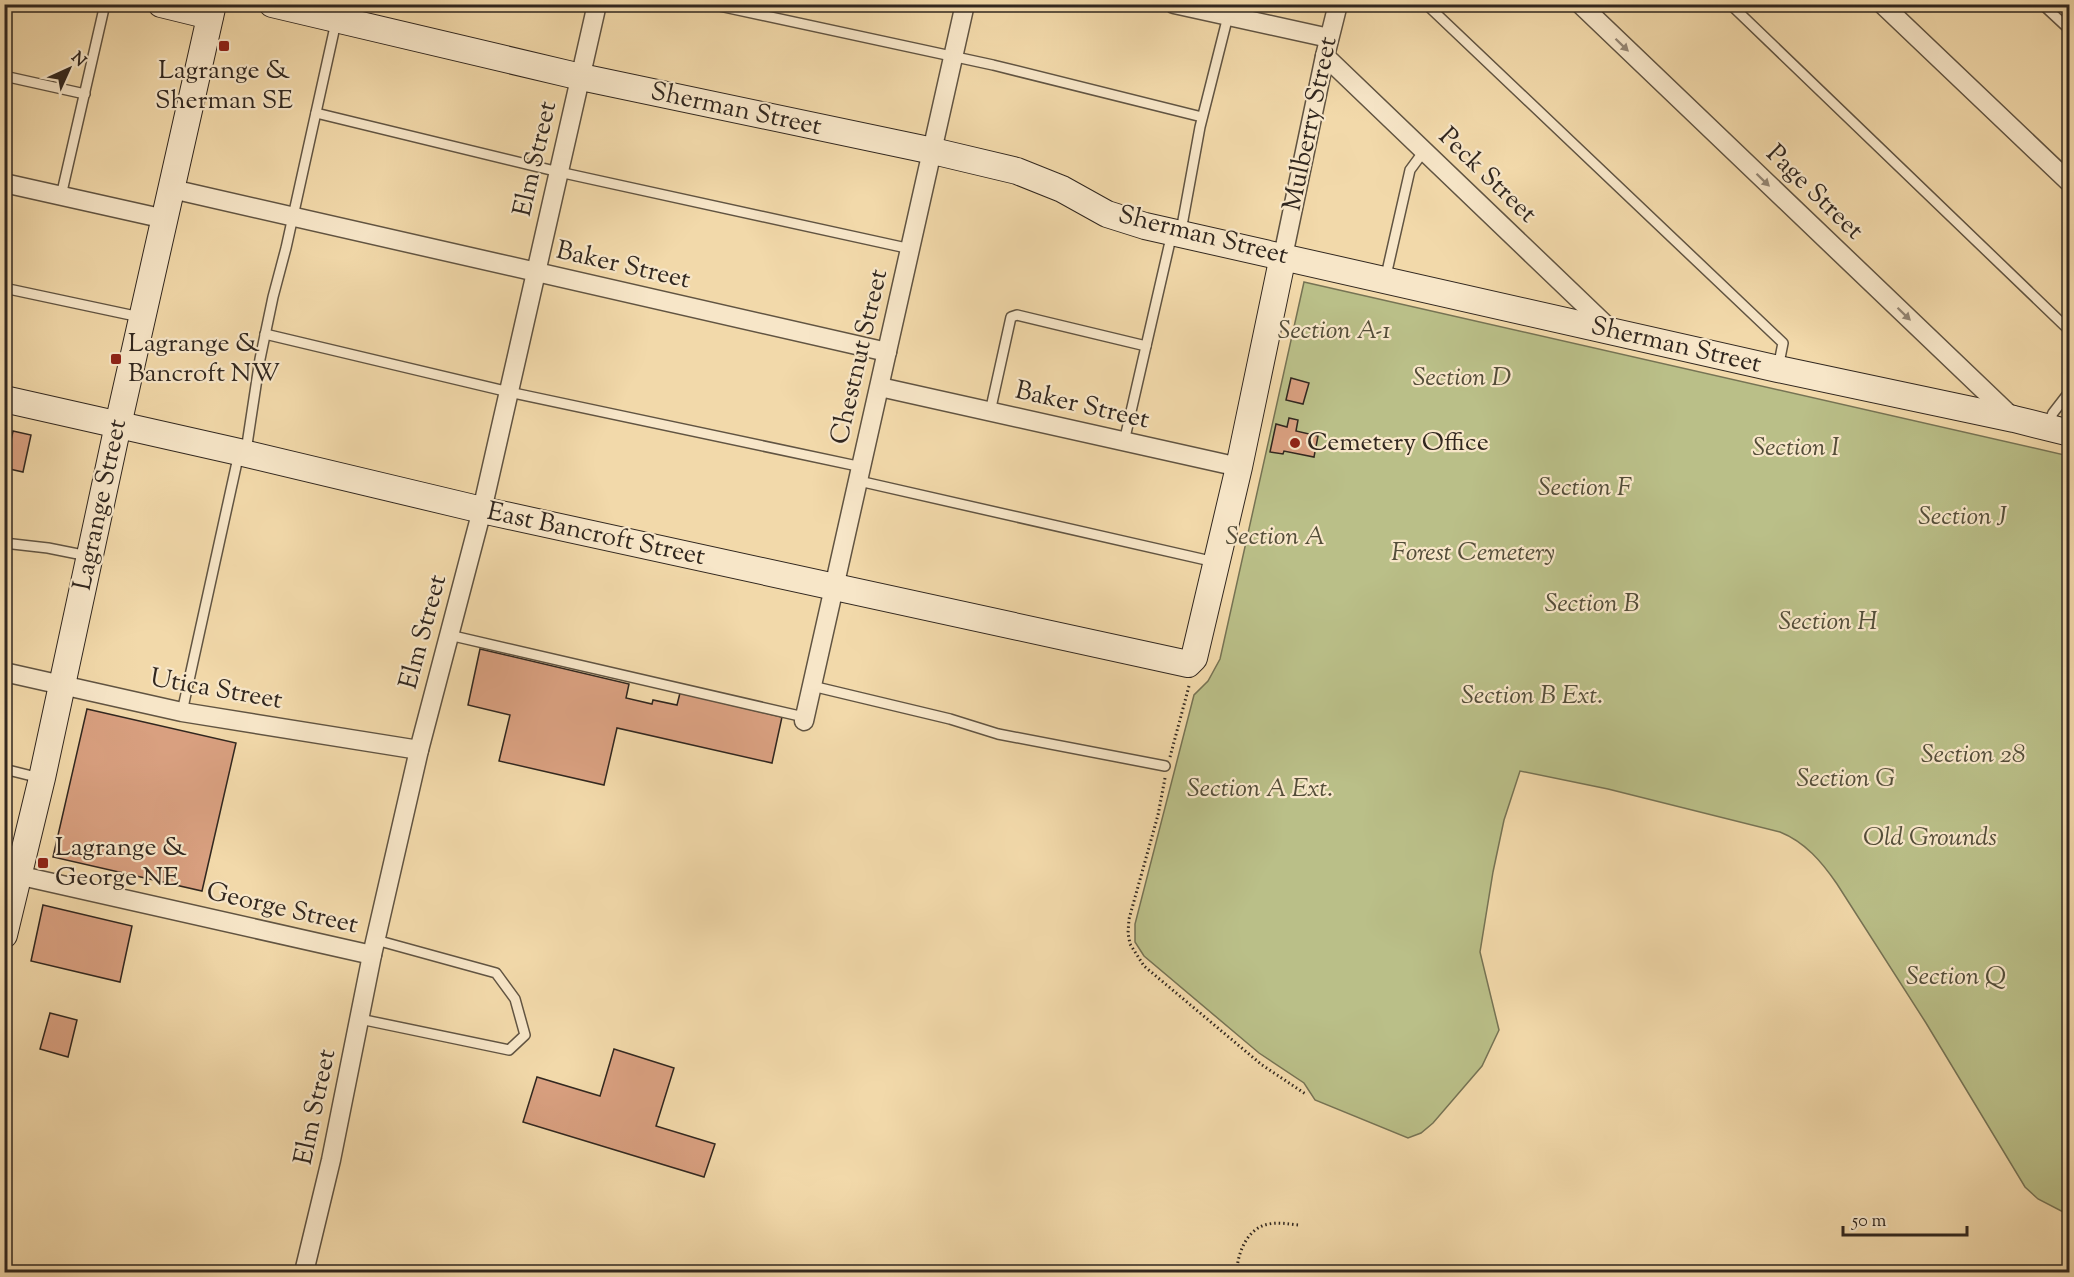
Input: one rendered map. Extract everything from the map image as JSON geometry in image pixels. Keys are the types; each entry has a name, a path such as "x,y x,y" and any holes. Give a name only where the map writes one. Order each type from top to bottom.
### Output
{"street":[{"path":"161,4 211,10"},
{"name":"Sherman Street","path":"272,4 339,12 581,77 1017,171 1062,189 1107,214 1145,226 1778,369 2014,419 2058,431"},
{"name":"Elm Street","path":"304,1272 331,1160 374,948 419,750 482,510 597,4"},
{"name":"Chestnut Street","path":"804,719 836,586 965,4"},
{"path":"1174,4 1329,38"},
{"name":"Mulberry Street","path":"1188,675 1239,467 1325,56 1338,4"},
{"name":"Page Street","path":"1580,4 2014,419"},
{"path":"1882,4 2070,183"},
{"name":"Lagrange Street","path":"4,935 11,874 42,778 211,10"},
{"name":"Peck Street","path":"1325,56 1614,332"},
{"path":"4,183 165,219"},
{"name":"Baker Street","path":"171,189 887,352"},
{"name":"Baker Street","path":"880,387 1239,467"},
{"name":"East Bancroft Street","path":"4,399 482,510 836,586 1188,675"},
{"name":"Utica Street","path":"4,672 182,712 419,750"},
{"name":"George Street","path":"11,874 374,948"}],"lane":[{"path":"61,196 105,4"},
{"path":"710,4 993,65 1202,117"},
{"path":"1426,4 1783,343 1778,369"},
{"path":"1730,4 2070,331"},
{"path":"2042,4 2070,30"},
{"path":"182,712 243,453 265,334 339,12"},
{"path":"1124,441 1146,346 1177,233 1202,117 1228,16"},
{"path":"4,76 85,94"},
{"path":"316,113 559,172 911,249"},
{"path":"1385,280 1410,170 1424,151"},
{"path":"4,288 142,318"},
{"path":"990,412 1011,317 1017,315 1146,346"},
{"path":"265,334 860,474 1215,562"},
{"path":"2058,431 2053,413 2070,391"},
{"path":"4,543 90,557"},
{"path":"449,635 804,719"},
{"path":"812,686 950,719 999,734 1167,766"},
{"path":"4,770 42,778"},
{"path":"360,1019 509,1050 525,1035 515,999 496,973 374,948"}],"path":[{"path":"1167,766 1188,675"},
{"path":"1165,777 1158,815 1130,919 1128,933 1130,944 1143,966 1262,1065 1307,1095"},
{"path":"1237,1272 1243,1244 1253,1232 1266,1224 1298,1225"}],"green space":[{"name":"Forest Cemetery","path":"1304,282 2069,456 2069,1215 2038,1199 2025,1187 1926,1023 1837,884 1812,854 1797,841 1780,832 1608,789 1520,771 1504,820 1480,952 1499,1030 1482,1066 1433,1123 1421,1133 1408,1138 1315,1100 1304,1083 1259,1053 1144,956 1135,942 1135,924 1194,695 1208,681 1220,659"}],"building":[{"path":"1291,378 1309,383 1303,404 1286,400"},
{"name":"Cemetery Office","path":"1289,418 1298,420 1296,431 1318,436 1314,457 1284,451 1283,454 1270,452 1276,424 1287,427"},
{"path":"13,431 31,435 23,472 5,468"},
{"path":"480,649 629,684 626,698 652,704 653,700 677,705 680,693 782,717 772,763 617,728 604,785 499,761 510,715 468,705"},
{"path":"87,709 236,743 202,891 53,857"},
{"path":"43,905 132,926 120,982 31,961"},
{"path":"50,1013 77,1020 68,1057 40,1049"},
{"path":"614,1049 674,1068 656,1126 715,1144 704,1177 523,1122 537,1077 600,1096"}],"place":[{"name":"Lagrange & Sherman SE","path":"224,46"},
{"name":"Lagrange & Bancroft NW","path":"116,359"},
{"name":"Cemetery Office","path":"1295,443"},
{"name":"Lagrange & George NE","path":"43,863"}],"park label":[{"name":"Section A-1","path":"1334,331"},
{"name":"Section D","path":"1462,378"},
{"name":"Section I","path":"1796,448"},
{"name":"Section F","path":"1585,488"},
{"name":"Section J","path":"1963,517"},
{"name":"Section A","path":"1275,537"},
{"name":"Section B","path":"1592,604"},
{"name":"Section H","path":"1828,622"},
{"name":"Section B Ext.","path":"1532,696"},
{"name":"Section 28","path":"1973,755"},
{"name":"Section G","path":"1846,779"},
{"name":"Section A Ext.","path":"1260,789"},
{"name":"Old Grounds","path":"1930,838"},
{"name":"Section Q","path":"1956,977"}]}
